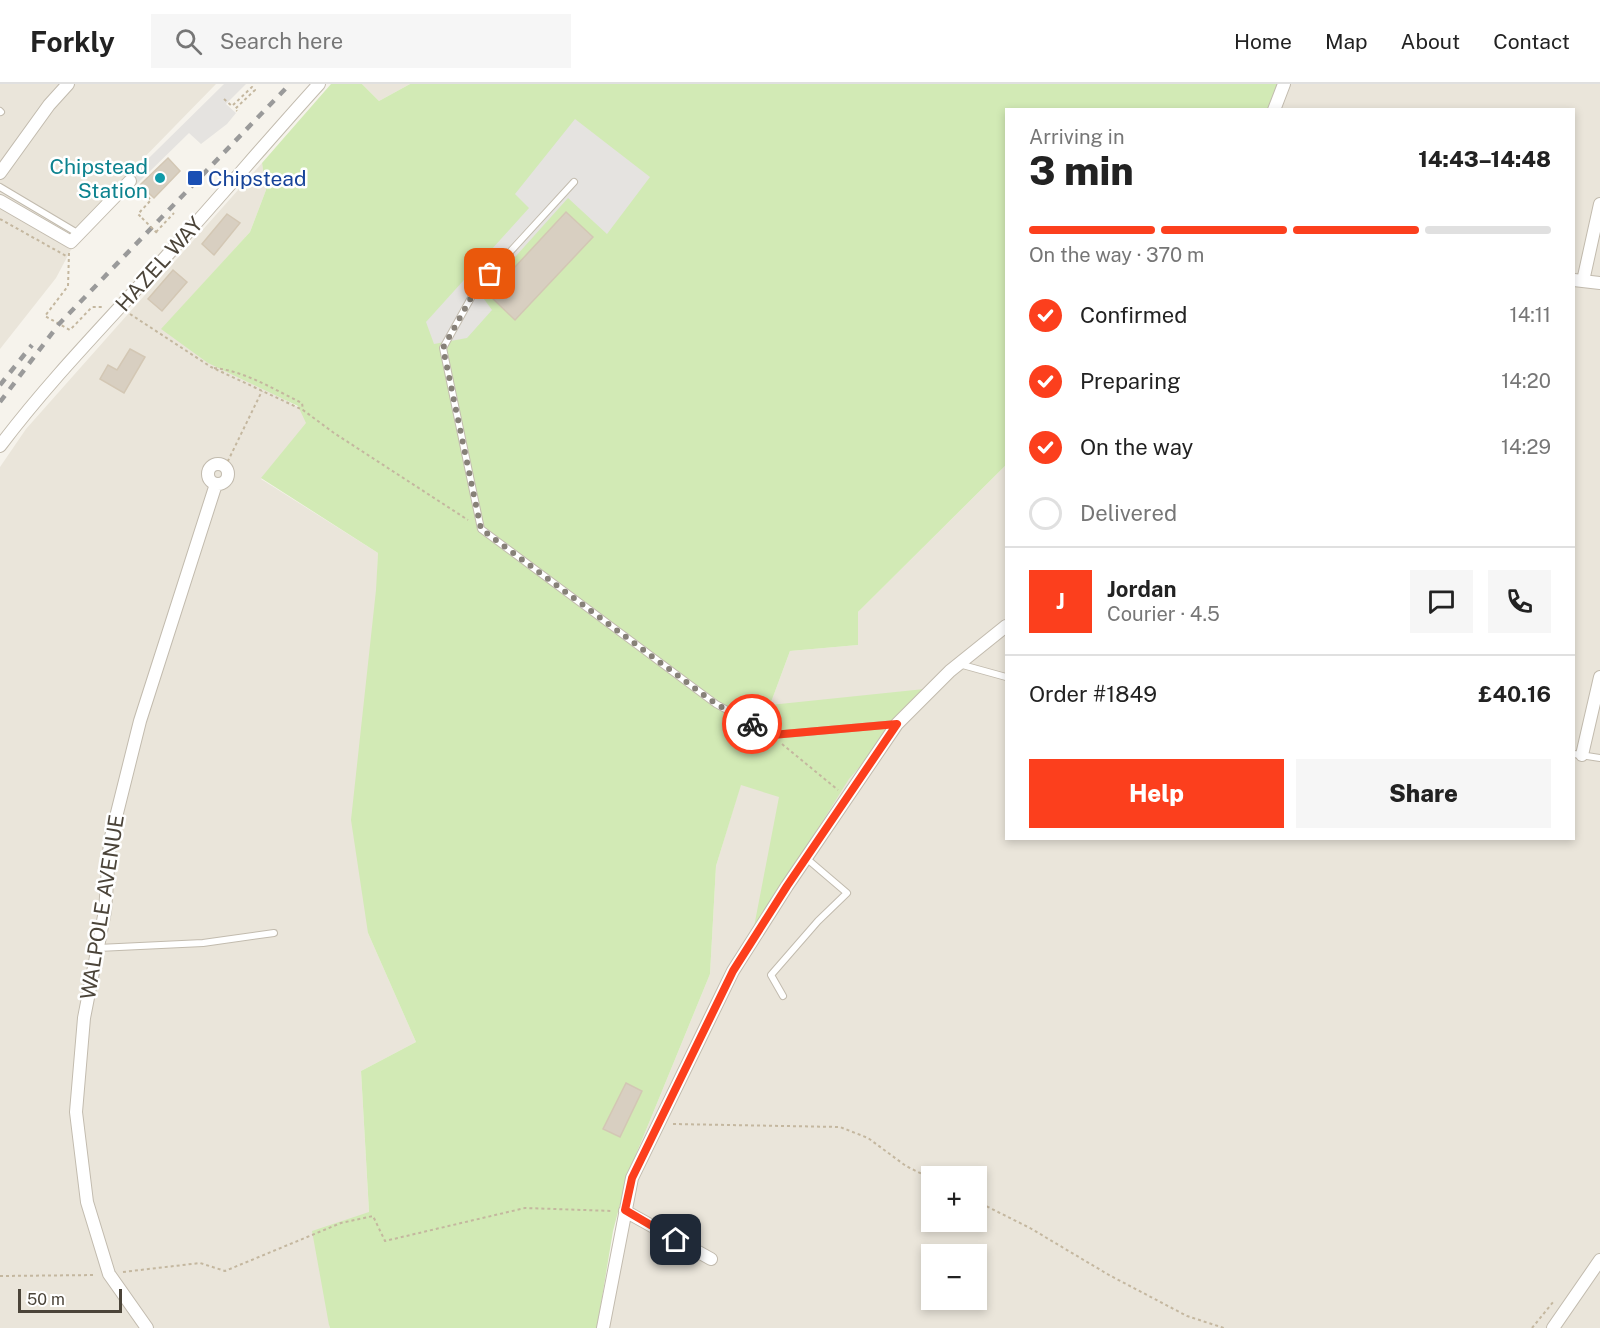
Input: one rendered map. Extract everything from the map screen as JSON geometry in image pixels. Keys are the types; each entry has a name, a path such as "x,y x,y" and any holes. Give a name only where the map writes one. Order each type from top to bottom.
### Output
{"street":[{"path":"0,173 49,105 68,84"},
{"name":"HAZEL WAY","path":"0,446 69,362 120,308 319,84"},
{"path":"1275,108 1284,84"},
{"path":"0,201 75,238 130,181"},
{"path":"1600,204 1578,281 1600,283"},
{"name":"WALPOLE AVENUE","path":"147,1328 109,1274 87,1202 76,1112 84,1018 105,911 110,842 140,721 216,484 224,482 228,474 225,467"},
{"path":"603,1328 632,1178 733,971 897,724 959,664 1005,627"},
{"path":"1578,754 1600,677"},
{"path":"625,1210 711,1259"},
{"path":"1553,1328 1600,1260"}],"lane":[{"path":"574,182 476,289 443,348 481,529 716,704 772,735 897,724"},
{"path":"0,187 75,238"},
{"path":"959,664 1005,677"},
{"path":"1578,754 1600,758"},
{"path":"783,996 771,975 818,921 847,893 806,858"},
{"path":"97,948 203,943 274,933"}],"path":[{"path":"224,99 232,106 252,87 255,90 235,109 237,111"},
{"path":"130,181 151,200 138,214 157,233 174,213"},
{"path":"0,219 69,257"},
{"path":"75,238 69,257 68,286 45,316 70,330 92,308 120,308 211,367 303,410 334,433 481,529"},
{"path":"211,367 226,369 252,379 302,403 303,410"},
{"path":"225,467 262,391"},
{"path":"772,735 847,798"},
{"path":"659,1123 840,1127 868,1138 906,1166 921,1174"},
{"path":"987,1206 1030,1228 1109,1275 1186,1316 1224,1328"},
{"path":"0,1276 109,1274 200,1263 225,1271 341,1223 373,1216 385,1241 525,1208 607,1212 625,1210"}],"shaded area":[{"path":"0,84 216,84 91,212 56,278 0,349"},
{"path":"224,84 246,84 226,104 236,113 227,124 201,144 189,133 96,224 89,217"},
{"path":"362,84 410,84 379,101"},
{"path":"1289,84 1600,84 1600,1328 605,1328 628,1174 710,974 716,866 758,727 770,705 790,651 858,645 858,612 1005,466 1005,840 1575,840 1575,108 1277,108"},
{"path":"575,119 650,177 607,234 568,198 481,295 492,310 467,338 434,344 426,322 529,208 515,194"},
{"path":"262,163 266,190 250,232 162,329 303,410 307,423 261,479 378,553 368,933 416,1042 361,1071 369,1213 329,1325 330,1328 0,1328 0,467 26,429"}],"green space":[{"path":"331,84 362,84 379,101 410,84 1278,84 1272,108 1005,108 1005,466 858,612 858,645 790,651 770,705 934,688 897,724 849,779 753,932 779,797 741,785 716,866 710,974 628,1174 613,1231 597,1328 330,1328 329,1325 312,1231 369,1212 361,1071 416,1042 368,933 351,820 378,553 261,478 306,423 298,406 208,363 161,329 250,232 266,190 262,163"}],"building":[{"name":"Chipstead Station","path":"168,158 180,171 154,198 140,185"},
{"path":"566,212 593,237 515,320 489,295"},
{"path":"227,214 240,223 214,255 202,244"},
{"path":"173,270 187,282 162,311 148,299"},
{"path":"130,349 145,357 124,393 100,379 108,365 117,370"},
{"path":"626,1083 642,1091 620,1137 603,1129"}],"railway":[{"path":"0,402 59,324 290,84"},
{"path":"0,385 32,345"}],"way so far":[{"path":"490,274 476,289 443,348 481,529 716,704 752,724"}],"place":[{"name":"Chipstead Station","path":"160,178"},
{"name":"Chipstead","path":"195,178"}],"route":[{"path":"676,1240 625,1210 632,1178 733,971 787,886 897,724 772,735 752,724"}]}
